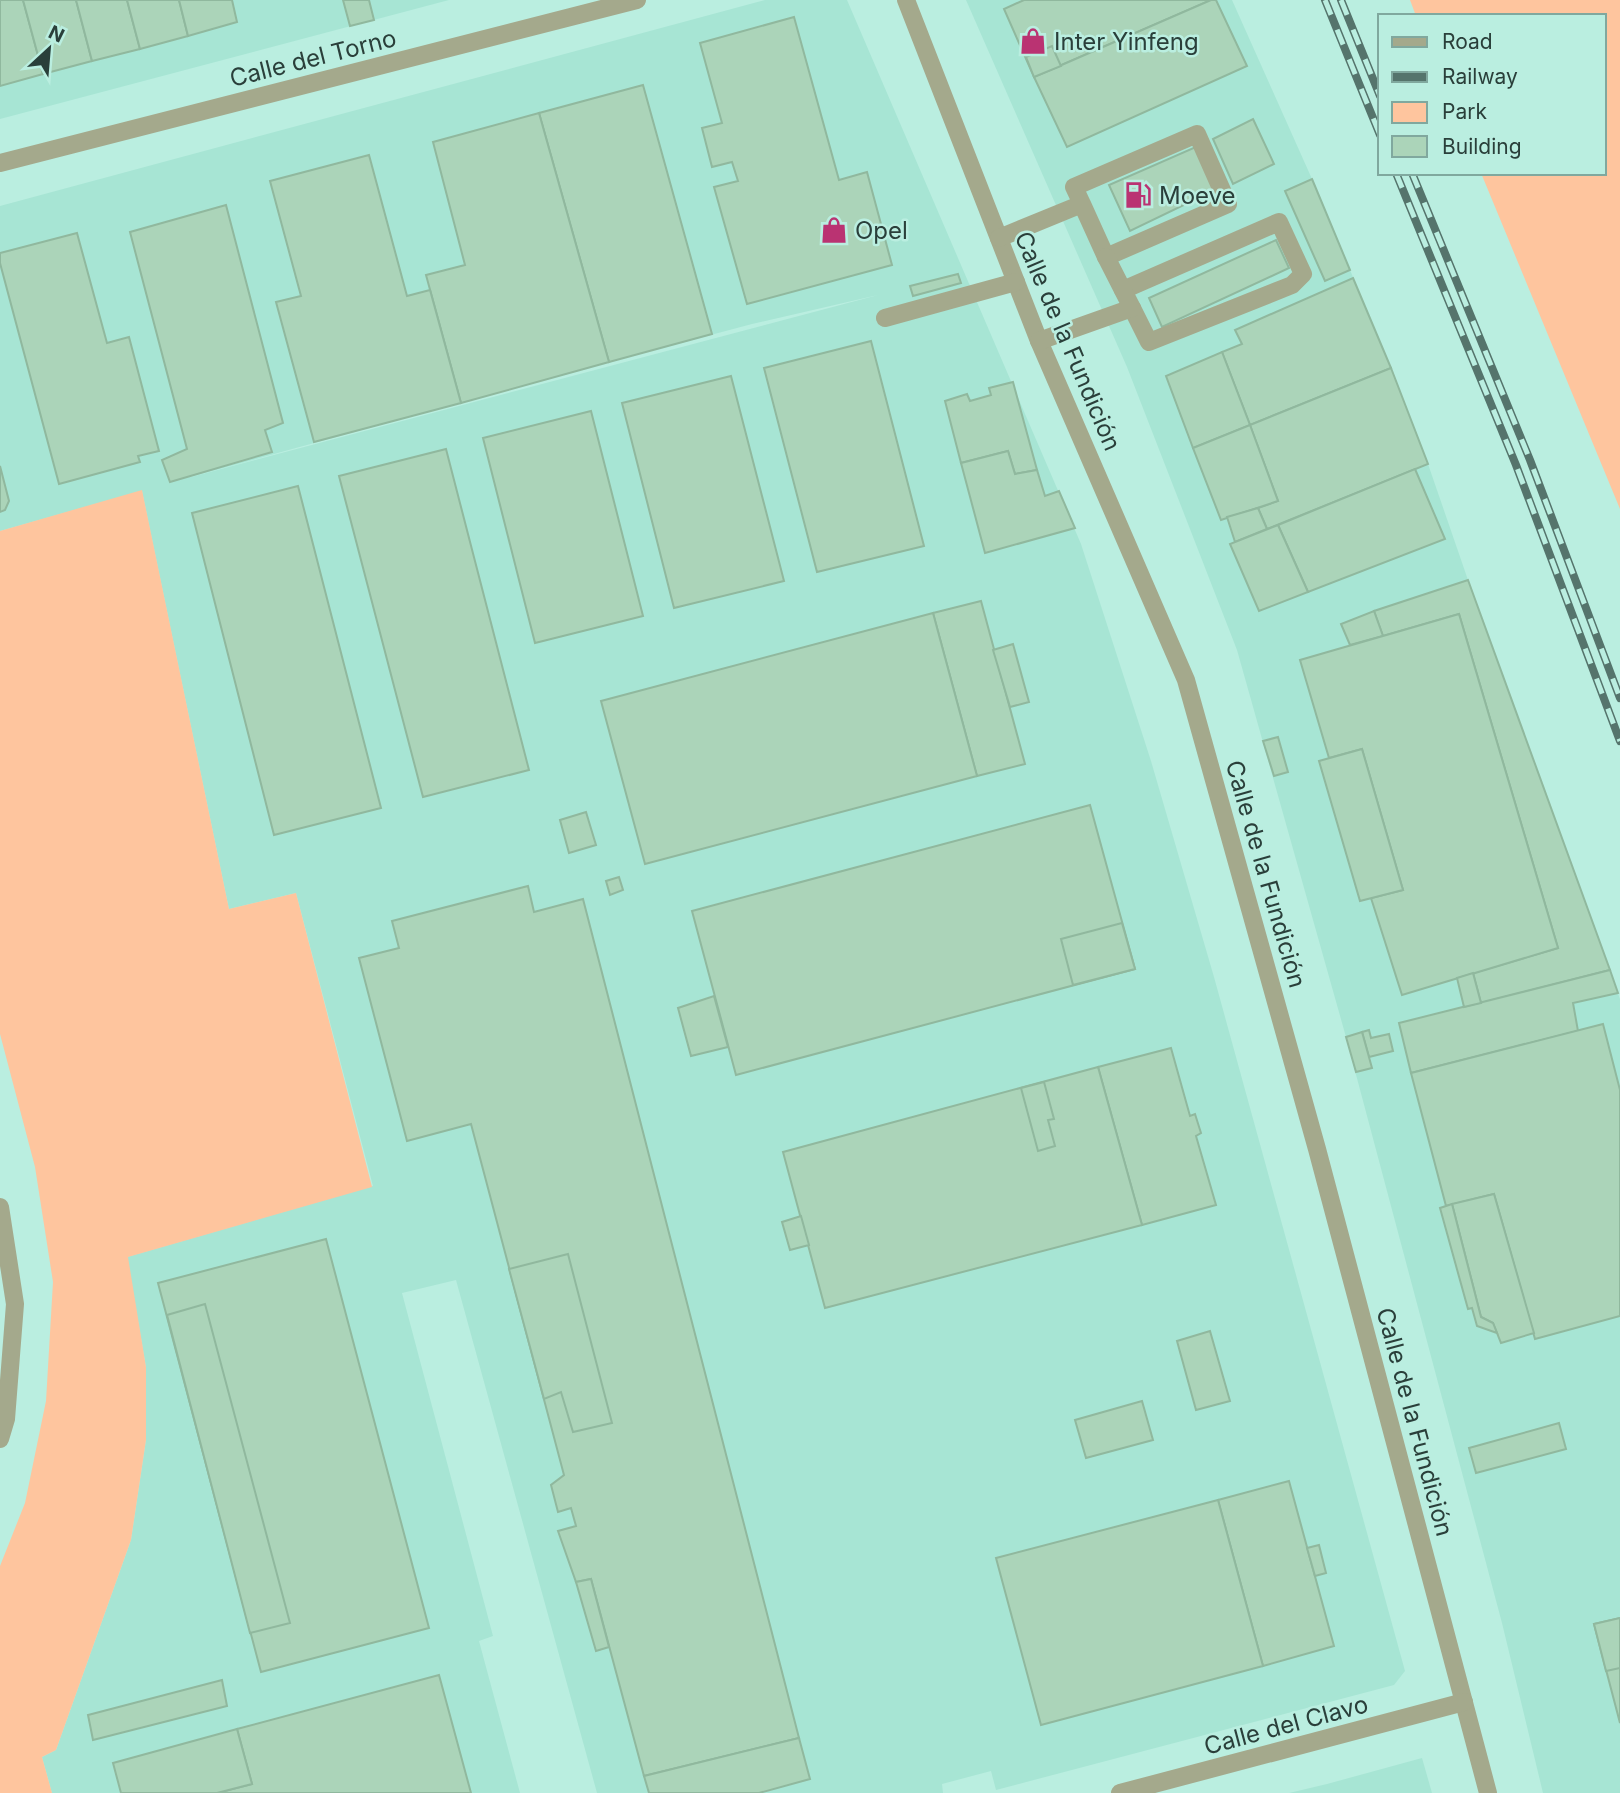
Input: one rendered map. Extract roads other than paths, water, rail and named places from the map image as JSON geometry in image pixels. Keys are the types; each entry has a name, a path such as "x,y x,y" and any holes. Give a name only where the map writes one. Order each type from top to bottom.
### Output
{"street":[{"name":"Calle del Torno","path":"0,163 637,0"},
{"name":"Calle de la Fundición","path":"906,0 1039,341 1186,680 1317,1149 1488,1793"},
{"path":"1106,257 1228,204 1197,134 1074,187 1106,257 1149,342 1293,285 1303,274 1279,222 1123,290"},
{"path":"999,238 1082,204"},
{"path":"886,318 1016,282"},
{"path":"1039,341 1132,308"},
{"path":"0,1207 15,1304 6,1419 0,1439"},
{"name":"Calle del Clavo","path":"1120,1793 1464,1702"}],"railway":[{"path":"1325,0 1378,130"},
{"path":"1341,0 1378,91"},
{"path":"1397,175 1516,465 1620,741"},
{"path":"1413,175 1530,460 1620,698"}],"place":[{"name":"Inter Yinfeng","path":"1033,41"},
{"name":"Moeve","path":"1138,195"},
{"name":"Opel","path":"834,230"}]}
